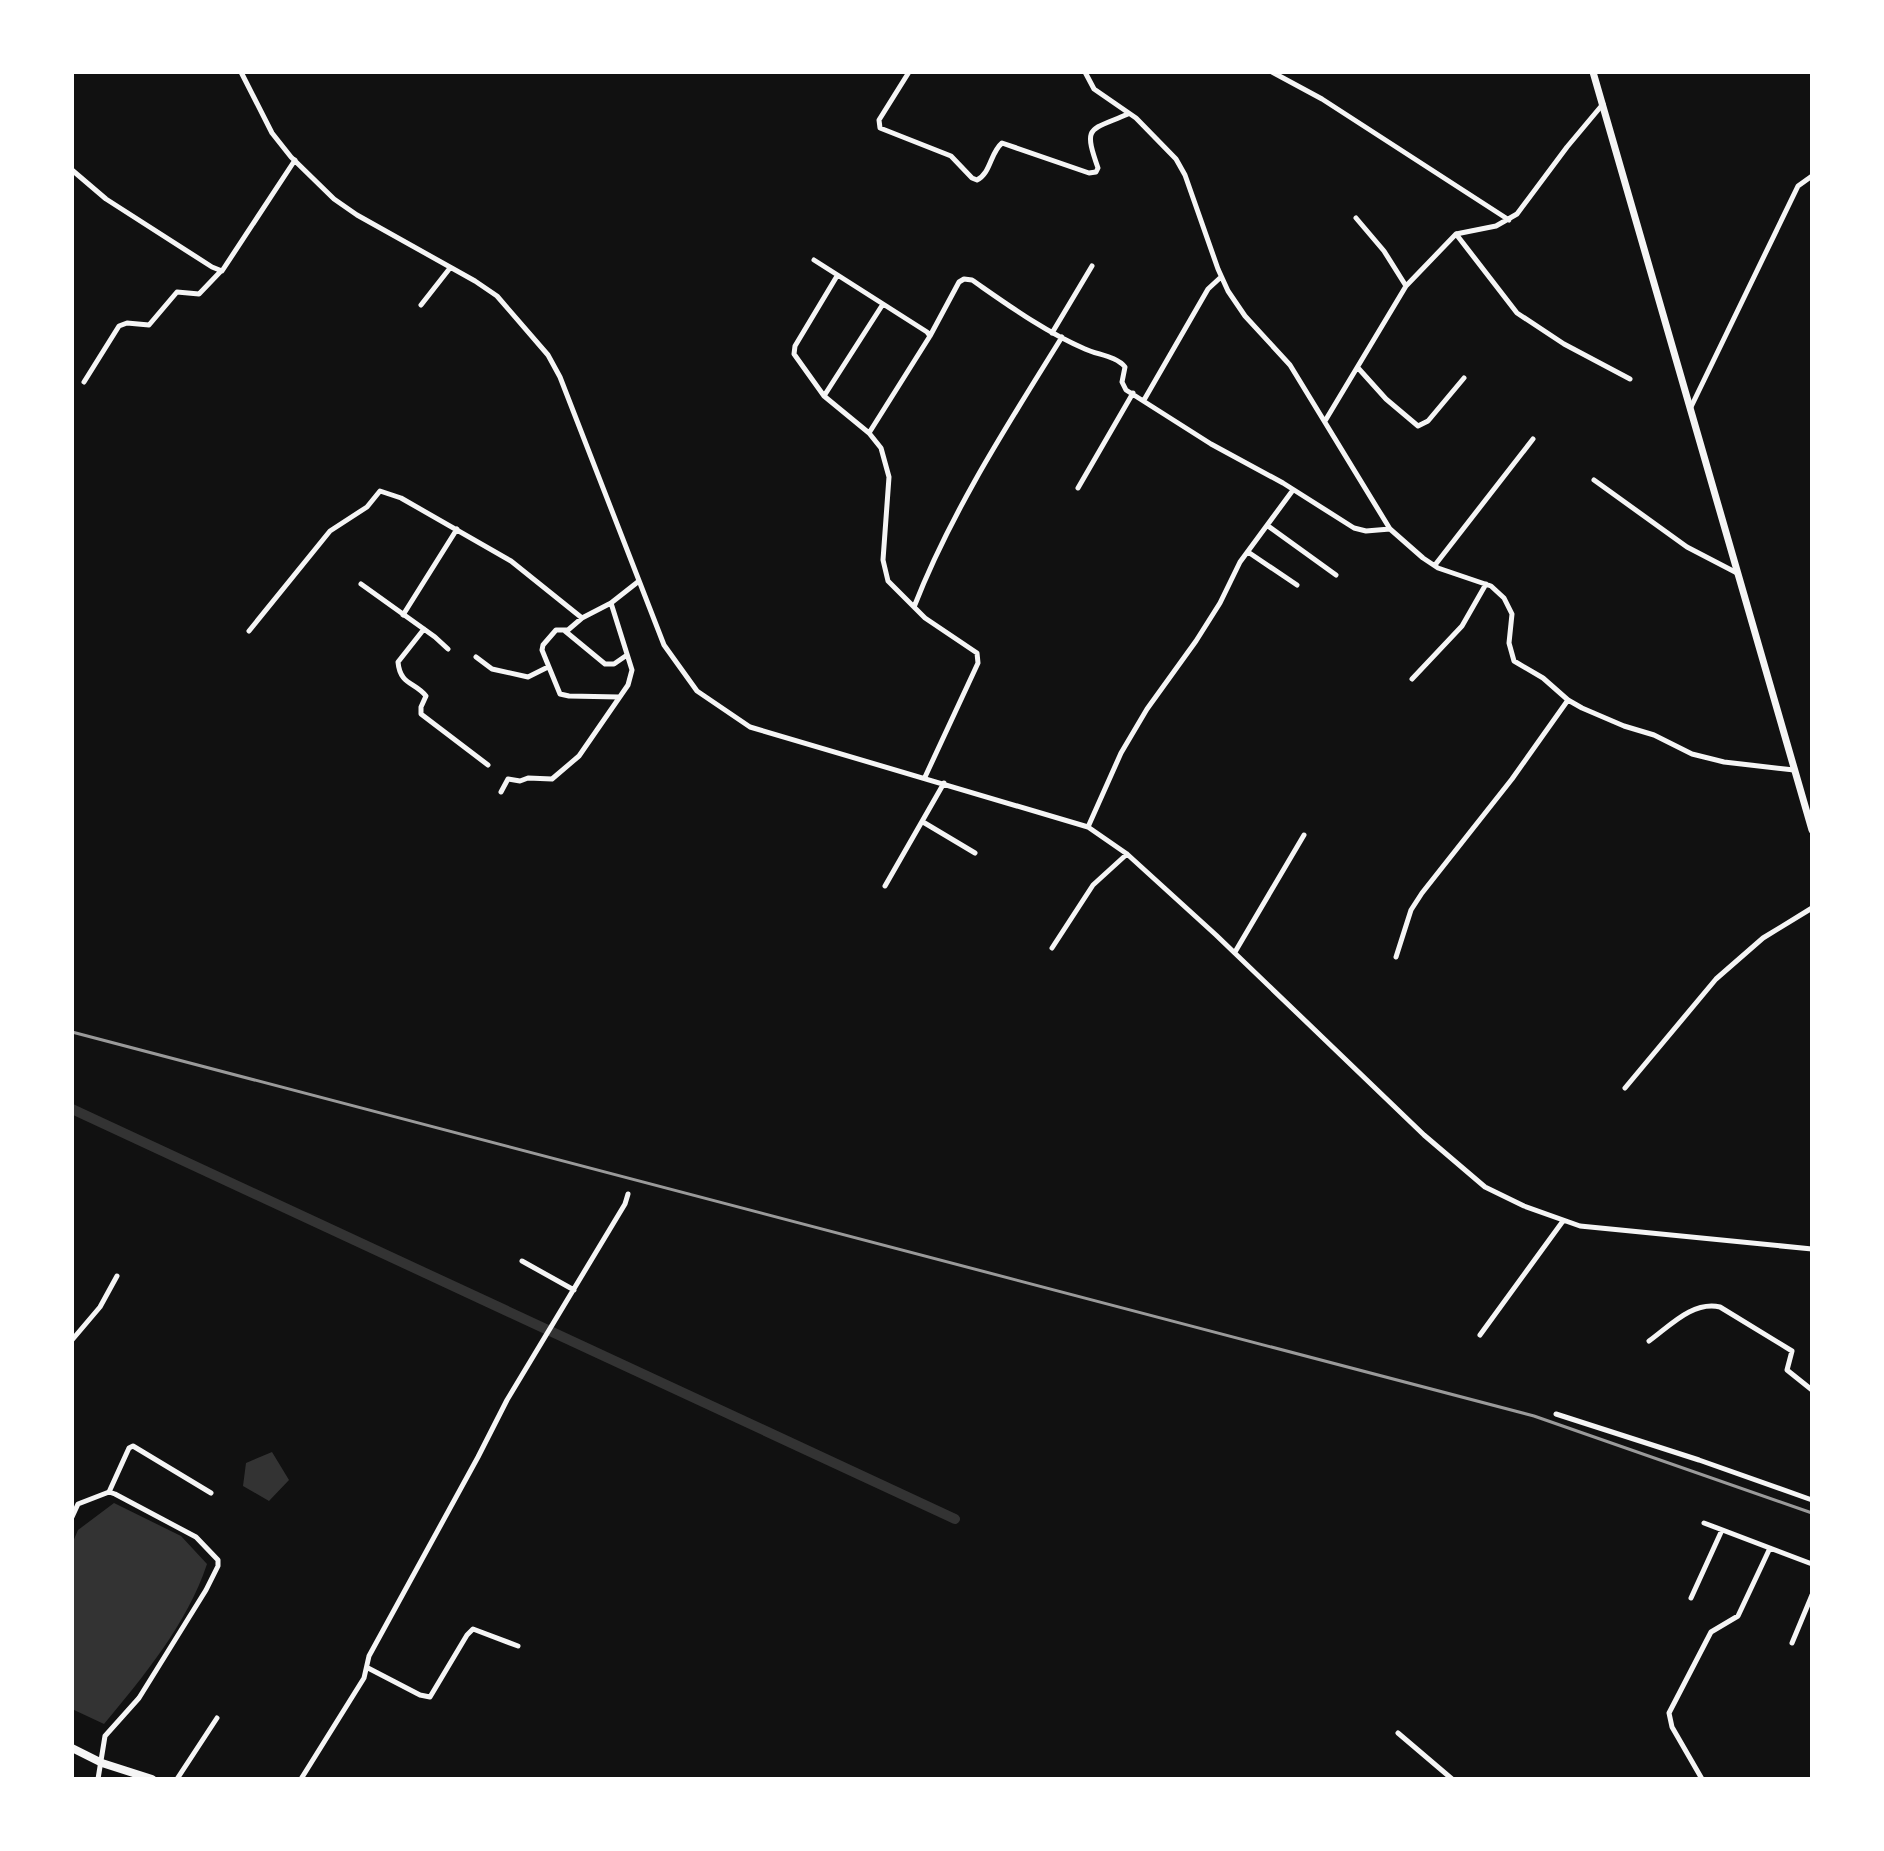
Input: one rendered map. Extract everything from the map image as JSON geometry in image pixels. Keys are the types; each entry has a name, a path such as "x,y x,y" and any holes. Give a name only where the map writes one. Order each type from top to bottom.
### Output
{"highway":[{"path":"72,1748 102,1763 152,1779"}],"main road":[{"path":"1593,72 1812,830"}],"street":[{"path":"241,72 272,133 292,164 357,215 497,296 548,355 560,377 664,645 697,691 750,727 925,777 943,787 1088,827 1125,855 1235,952 1476,1182 1560,1225 1812,1249"},
{"path":"909,72 879,120 880,128 951,156 977,180 985,175 1002,143 1089,173 1096,172 1098,168 1089,142 1094,128 1129,113"},
{"path":"1085,72 1094,89 1129,113 1170,151 1185,175 1221,277 1245,316 1290,365 1390,529 1435,565 1499,591 1510,607 1510,652 1514,661 1543,678 1568,700 1600,717 1654,735 1711,760 1795,770"},
{"path":"1272,72 1322,99 1509,220"},
{"path":"1325,421 1359,369 1406,286 1456,234 1496,226 1517,214 1603,104"},
{"path":"84,382 119,326 127,323 152,324 177,292 199,294 222,271 292,164"},
{"path":"72,170 106,199 222,271"},
{"path":"1690,409 1798,186 1812,176"},
{"path":"1356,218 1384,251 1406,286"},
{"path":"1456,234 1517,313 1564,344 1630,379"},
{"path":"814,260 930,336"},
{"path":"1052,333 1092,266"},
{"path":"421,305 450,268"},
{"path":"837,276 794,351 824,396 869,433 881,448 889,477 884,571 888,581 925,618 979,657 925,777"},
{"path":"1144,400 1208,289 1221,277"},
{"path":"869,433 930,336 959,282 967,279 1052,333 1123,364 1123,386 1211,444 1354,528 1366,531 1390,529"},
{"path":"824,396 883,304"},
{"path":"914,607 971,488 1062,337"},
{"path":"1359,369 1386,399 1418,426 1428,421 1464,378"},
{"path":"1078,488 1133,393"},
{"path":"1435,565 1533,439"},
{"path":"1594,480 1687,547 1738,573"},
{"path":"1088,827 1121,753 1147,709 1204,628 1248,552 1293,490"},
{"path":"249,631 330,531 367,507 380,491 401,498 522,568 582,618"},
{"path":"1268,526 1336,575"},
{"path":"403,615 457,529"},
{"path":"1248,552 1297,585"},
{"path":"565,631 611,603 639,581"},
{"path":"361,584 448,649"},
{"path":"1412,679 1462,626 1486,584"},
{"path":"501,792 508,779 549,780 579,756 632,677 611,603"},
{"path":"424,629 398,662 399,669 405,680 426,696 421,714 488,765"},
{"path":"620,697 564,695 558,691 542,656 543,645 556,630 565,631 605,664 614,664 627,655"},
{"path":"476,657 492,669 528,677 548,667"},
{"path":"1396,957 1411,910 1422,893 1512,779 1568,700"},
{"path":"885,886 943,787"},
{"path":"923,822 975,853"},
{"path":"1235,952 1304,835"},
{"path":"1052,948 1093,885 1125,855"},
{"path":"1625,1088 1716,979 1763,938 1812,908"},
{"path":"301,1779 364,1678 369,1656 544,1336 625,1204 628,1194"},
{"path":"1480,1335 1560,1225"},
{"path":"522,1261 574,1290"},
{"path":"72,1340 100,1307 117,1276"},
{"path":"1649,1341 1694,1308 1720,1307 1792,1351 1787,1370 1812,1390"},
{"path":"1556,1414 1812,1500"},
{"path":"72,1516 78,1504 109,1492 129,1448 133,1446 211,1493"},
{"path":"98,1779 105,1736 139,1698 206,1590 218,1560 196,1537 109,1492"},
{"path":"1704,1523 1812,1564"},
{"path":"1691,1598 1722,1530"},
{"path":"1702,1779 1672,1727 1669,1713 1711,1632 1738,1616 1770,1548"},
{"path":"1792,1643 1812,1595"},
{"path":"368,1668 420,1695 430,1697 473,1629 518,1646"},
{"path":"177,1779 217,1718"},
{"path":"1398,1733 1452,1779"}],"shaded area":[{"path":"272,1452 289,1480 269,1501 243,1486 246,1463"},
{"path":"114,1503 181,1536 207,1564 176,1628 104,1724 72,1709 72,1544 78,1530"}],"waterway":[{"path":"72,1109 955,1519"}],"railway":[{"path":"72,1032 1534,1416 1812,1513"}]}
